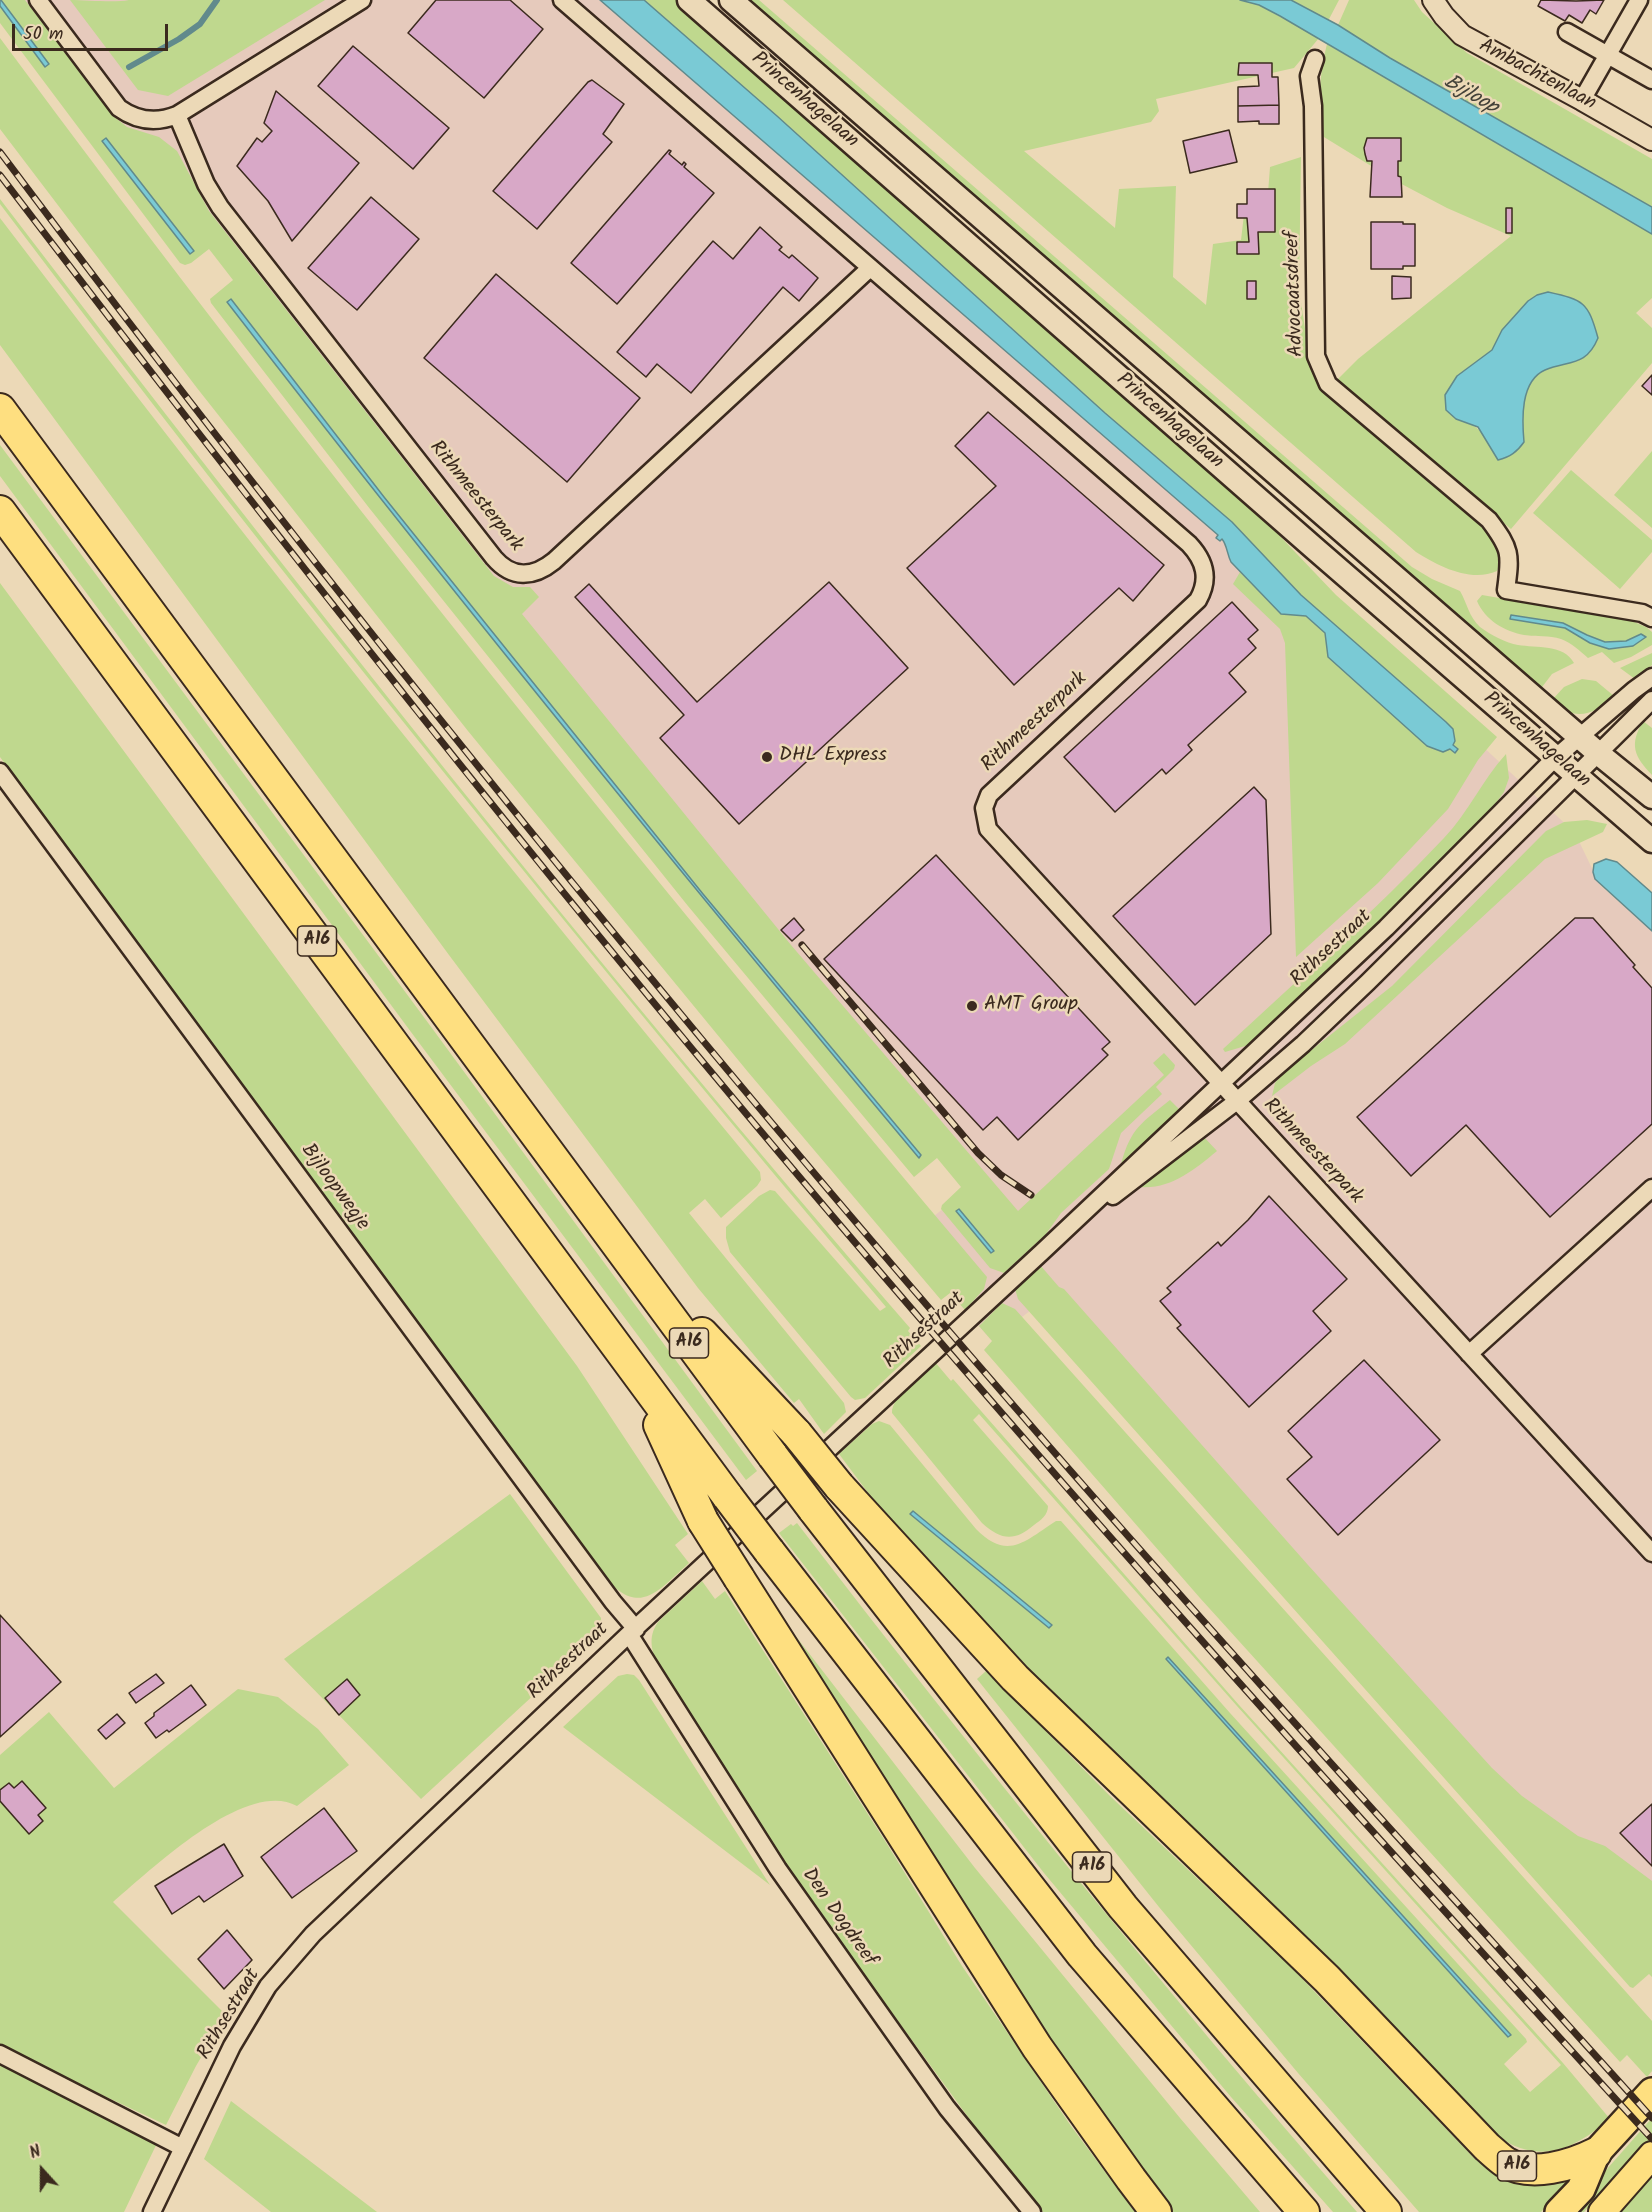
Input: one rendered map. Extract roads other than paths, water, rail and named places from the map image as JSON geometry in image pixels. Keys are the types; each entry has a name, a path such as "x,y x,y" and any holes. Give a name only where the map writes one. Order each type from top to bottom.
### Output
{"highway":[{"name":"A16","path":"0,409 813,1509 1123,1907 1386,2212"},
{"name":"A16","path":"0,511 769,1551 1082,1955 1304,2212"},
{"name":"A16","path":"605,1230 797,1434 839,1485 1015,1678 1326,1979 1487,2147 1506,2163 1523,2168 1562,2167 1596,2153"},
{"name":"A16","path":"634,1371 702,1521 1037,2047 1156,2212"},
{"path":"1559,2212 1581,2189 1596,2153 1652,2092"}],"main road":[{"name":"Princenhagelaan","path":"689,0 1652,841"},
{"name":"Princenhagelaan","path":"731,0 1599,754 1652,797"},
{"path":"1602,2212 1652,2155"}],"street":[{"path":"38,0 119,108 143,119 160,120 177,115 362,0"},
{"name":"Rithmeesterpark","path":"562,0 1189,544 1200,558 1205,583 1198,600 994,790 985,802 986,822 992,835 1652,1553"},
{"name":"Ambachtenlaan","path":"1433,0 1461,35 1652,140"},
{"path":"1582,100 1639,0"},
{"path":"1568,32 1652,81"},
{"name":"Advocaatsdreef","path":"1315,59 1309,76 1313,106 1316,356 1328,384 1489,520 1508,548 1510,560 1506,590 1635,612 1652,618"},
{"name":"Rithmeesterpark","path":"177,115 206,184 219,207 494,558 514,573 532,574 554,561 870,268"},
{"name":"Rithsestraat","path":"152,2212 232,2046 262,1996 313,1934 632,1632 1042,1252 1386,928 1555,758 1652,677"},
{"name":"Rithsestraat","path":"1042,1252 1237,1101 1303,1044 1652,700"},
{"name":"Bijloopwegje","path":"0,772 613,1602 632,1632"},
{"path":"1469,1354 1652,1188"},
{"name":"Den Dogdreef","path":"632,1632 778,1869 947,2108 1032,2212"},
{"path":"0,2054 183,2148"}],"water":[{"path":"0,0 49,64 45,67 0,6"},
{"path":"600,0 644,0 777,116 1105,413 1232,522 1301,595 1446,722 1453,729 1455,741 1453,745 1458,749 1455,753 1450,749 1443,752 1427,746 1328,657 1325,633 1306,616 1281,614 1231,562 1224,541 1216,538 1218,535"},
{"path":"1240,0 1291,0 1338,25 1390,58 1652,207 1652,234 1280,16 1259,5"},
{"path":"106,138 194,251 190,254 102,141"},
{"path":"1548,292 1583,304 1591,317 1598,338 1588,354 1582,358 1545,370 1537,375 1531,383 1524,402 1524,442 1513,454 1498,460 1478,427 1456,419 1446,410 1445,395 1457,376 1492,350 1502,330 1528,301"},
{"path":"231,299 384,497 703,894 921,1155 919,1158 655,840 482,626 227,302"},
{"path":"1511,615 1563,623 1605,642 1626,641 1641,634 1646,637 1633,646 1609,649 1590,643 1565,628 1510,619"},
{"path":"1606,859 1617,862 1652,893 1652,931 1595,879 1594,864"},
{"path":"959,1209 994,1251 991,1253 956,1211"},
{"path":"913,1511 1052,1625 1049,1628 910,1514"},
{"path":"1168,1657 1511,2035 1508,2037 1166,1659"}],"waterway":[{"name":"Bijloop","path":"129,67 179,39 200,24 217,0"}],"railway":[{"path":"0,152 251,480 379,642 508,803 771,1122 1116,1522 1652,2118"},
{"path":"0,175 384,669 580,913 780,1154 994,1404 1211,1651 1652,2139"},
{"path":"802,945 978,1153 1001,1175 1031,1195"}],"place":[{"name":"DHL Express","path":"767,757"},
{"name":"AMT Group","path":"972,1006"}]}
